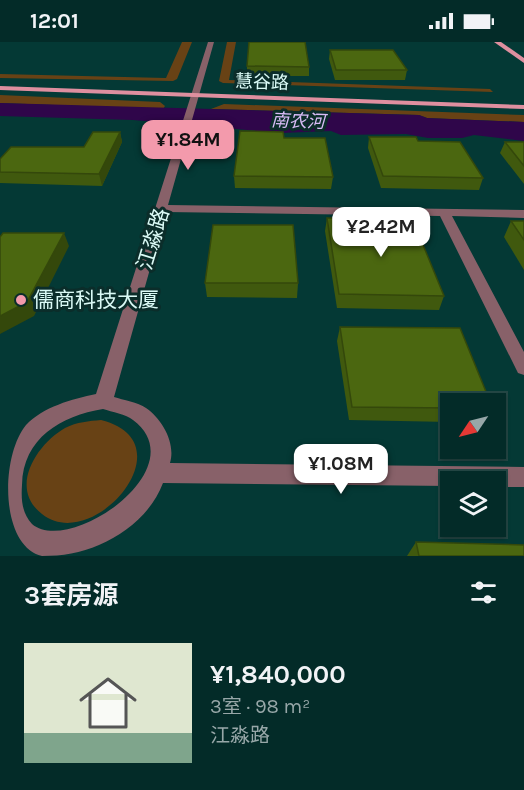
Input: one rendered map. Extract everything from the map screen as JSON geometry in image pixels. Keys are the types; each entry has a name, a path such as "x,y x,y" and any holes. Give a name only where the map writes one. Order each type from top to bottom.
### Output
{"main road":[{"path":"497,42 524,61"},
{"path":"509,42 524,53"},
{"name":"慧谷路","path":"0,82 524,107"},
{"name":"慧谷路","path":"0,88 524,99"}],"street":[{"name":"江淼路","path":"103,401 163,208 211,42"},
{"path":"163,208 524,214"},
{"path":"444,213 524,368"},
{"path":"103,401 125,405 144,415 156,431 161,452 158,473 144,502 122,525 96,540 62,551 42,545 21,534 8,516 3,495 5,466 34,430 54,416 78,405 103,401"},
{"path":"158,473 524,477"}],"shaded area":[{"path":"182,42 192,42 177,79 173,81 0,78 0,74 166,78"},
{"path":"227,42 236,42 229,80 490,89 493,92 223,83 219,81"},
{"path":"0,95 160,102 165,106 163,109 0,103"},
{"path":"224,104 524,115 524,122 427,118 419,115 211,109"},
{"path":"101,420 126,432 136,450 135,470 124,491 107,508 85,520 63,523 42,514 32,503 27,492 30,467 36,455 65,428 78,423"}],"water":[{"name":"南农河","path":"0,103 419,115 427,118 524,122 524,141 474,135 462,138 428,138 406,134 341,135 331,131 281,133 133,120 0,116"}],"building":[{"path":"249,42 305,42 309,67 247,66"},
{"path":"330,50 393,50 407,70 336,70"},
{"path":"240,131 283,132 284,138 325,138 333,177 234,176"},
{"path":"93,132 120,132 99,174 0,172 0,159 11,147 84,147"},
{"path":"369,137 416,137 418,141 460,142 483,178 383,176"},
{"path":"505,142 524,142 524,166"},
{"path":"327,218 412,218 444,296 339,294"},
{"path":"511,221 524,221 524,240"},
{"path":"213,225 293,225 298,283 205,283"},
{"name":"儒商科技大厦","path":"3,233 64,233 27,302 0,316 0,237"},
{"path":"340,327 460,328 487,393 440,393 440,408 352,407"},
{"path":"416,542 524,545 524,556 419,556"}],"place":[{"name":"儒商科技大厦","path":"21,300"}]}
